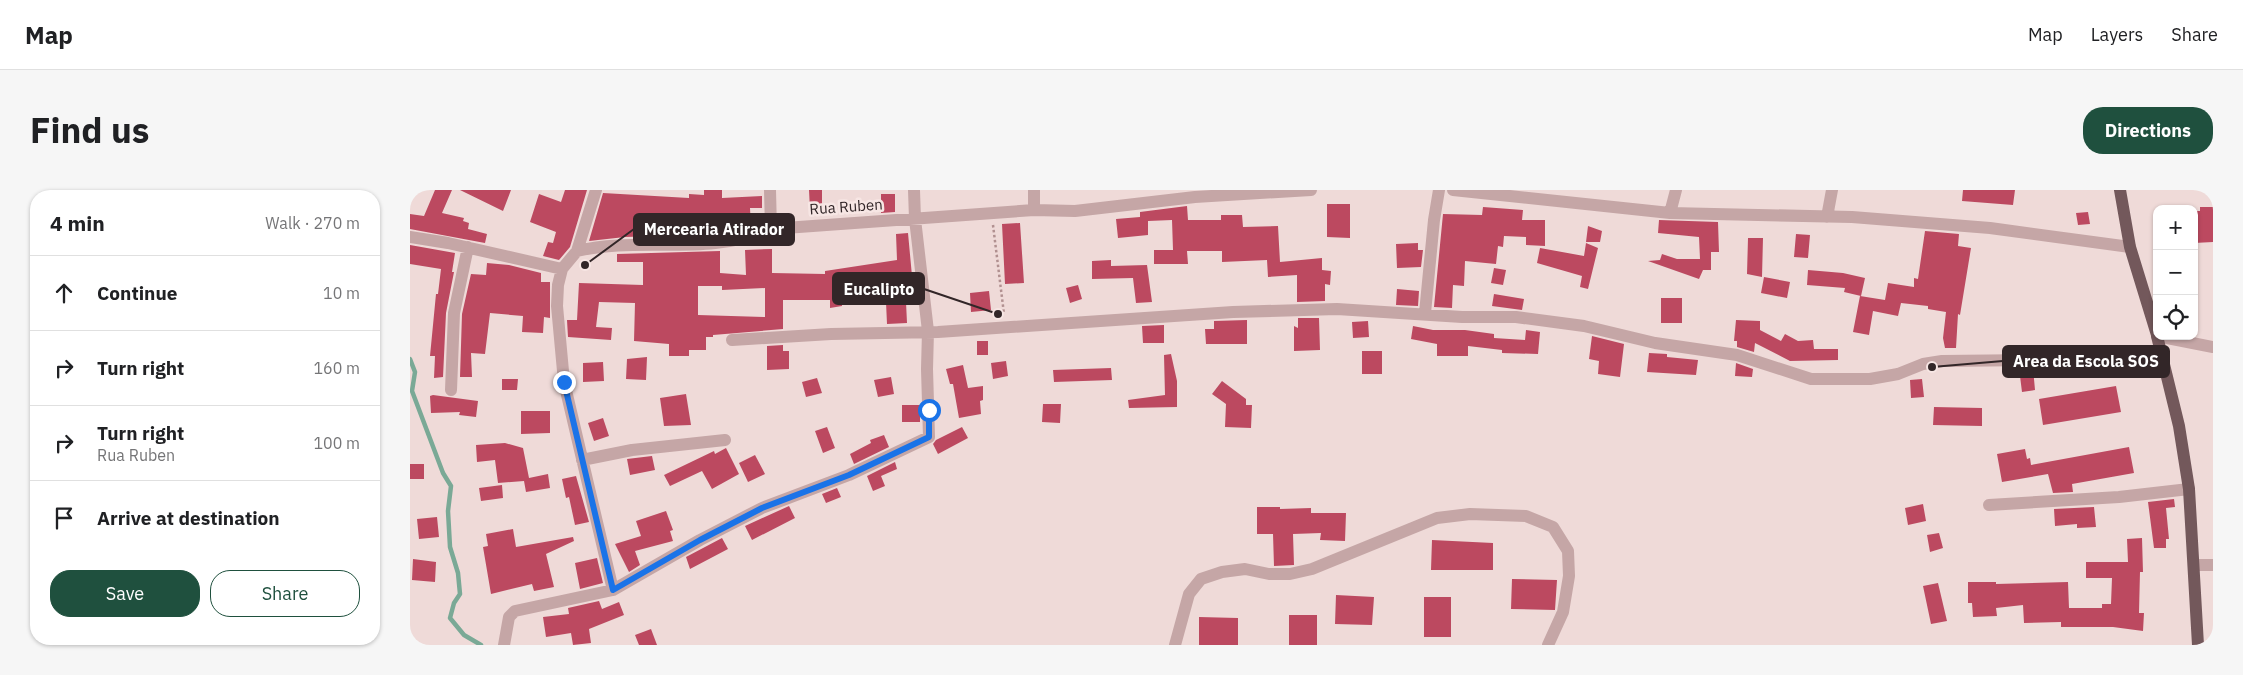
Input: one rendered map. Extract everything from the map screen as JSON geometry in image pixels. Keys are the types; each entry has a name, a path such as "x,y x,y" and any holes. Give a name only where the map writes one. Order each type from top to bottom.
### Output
{"main road":[{"path":"2120,190 2130,247 2153,323"},
{"path":"2158,340 2179,426 2189,489 2195,565 2198,645"}],"street":[{"path":"596,190 577,252 562,269 558,285 559,344 564,382 613,590"},
{"path":"770,190 771,229"},
{"path":"504,645 509,617 515,611 613,590 700,540 762,508 849,475 929,437 926,369 928,331 915,219 914,190"},
{"path":"1034,190 1034,210"},
{"name":"Rua Ruben","path":"577,252 610,245 694,246 735,240 771,229 1034,210 1075,211 1195,194 1311,190"},
{"path":"1425,313 1439,190"},
{"path":"1453,190 1670,213 1827,217 1990,228 2130,247"},
{"path":"1670,213 1676,190"},
{"path":"1827,217 1832,190"},
{"path":"410,237 562,269"},
{"path":"451,390 454,313 468,248"},
{"path":"732,340 928,331 1233,312 1337,309 1425,313 1462,317 1516,317 1584,326 1655,343 1737,355 1811,379 1870,380 1898,374 1923,364 1942,361 2162,356"},
{"path":"2177,340 2213,347"},
{"path":"582,460 632,450 725,440"},
{"path":"1989,505 2119,497 2189,489"},
{"path":"1175,645 1189,594 1201,579 1222,572 1245,569 1269,574 1290,574 1312,569 1438,518 1470,514 1526,516 1553,527 1568,551 1569,576 1563,612 1548,645"},
{"path":"2195,565 2213,565"}],"path":[{"path":"992,214 1005,326"}],"building":[{"path":"435,190 452,190 442,213 464,218 463,221 469,223 468,229 487,234 485,243 410,229 410,214 424,216"},
{"path":"460,190 511,190 503,211"},
{"path":"565,190 587,190 570,247 559,260 543,256 548,242 553,243 556,232 530,222 539,194 561,202"},
{"path":"704,190 722,190 722,198 762,196 762,208 750,208 751,227 722,234 625,237 589,241 603,193 689,198 689,194 704,195"},
{"path":"809,190 822,190 822,210 810,210"},
{"path":"1963,190 2015,190 2013,205 1962,201"},
{"path":"881,194 895,194 895,212 881,213"},
{"path":"1327,204 1350,204 1350,238 1327,237"},
{"path":"1187,206 1188,220 1221,220 1221,215 1242,215 1243,227 1278,226 1280,262 1322,258 1322,270 1331,271 1330,285 1325,284 1325,301 1297,302 1297,275 1268,277 1267,260 1222,262 1222,251 1187,251 1188,264 1154,264 1154,250 1173,250 1172,220 1148,221 1148,235 1118,238 1116,219 1140,217 1140,212"},
{"path":"1483,207 1523,210 1522,220 1545,220 1545,246 1526,245 1526,237 1504,236 1503,247 1498,246 1496,264 1465,261 1464,286 1453,285 1452,308 1434,307 1443,214 1482,215"},
{"path":"2200,207 2213,207 2213,242 2198,243 2198,211 2200,211"},
{"path":"2088,212 2090,224 2078,225 2076,213"},
{"path":"1659,220 1718,222 1719,252 1711,252 1711,270 1703,270 1699,279 1648,261 1660,260 1662,254 1677,259 1700,259 1699,237 1658,233"},
{"path":"1020,223 1024,283 1005,284 1002,224"},
{"path":"1588,226 1602,231 1600,242 1586,242"},
{"path":"1925,231 1959,234 1958,246 1971,248 1960,315 1958,314 1956,348 1945,348 1943,338 1946,312 1928,309 1928,306 1901,303 1898,316 1873,311 1869,335 1853,332 1860,296 1885,300 1888,283 1914,287 1914,278 1918,279"},
{"path":"908,233 912,276 892,278 892,289 878,290 878,279 841,284 842,306 830,308 830,300 783,300 783,329 713,335 713,337 706,337 706,350 689,350 689,356 669,356 669,344 634,341 635,303 599,302 596,327 612,328 611,340 568,337 567,320 577,320 579,283 643,285 643,262 617,262 617,254 720,251 720,273 746,275 745,250 772,249 772,273 825,274 825,271 897,260 896,234","holes":["698,286 722,286 722,290 765,288 765,317 698,315"]},
{"path":"1796,234 1810,235 1808,258 1794,257"},
{"path":"1748,238 1763,238 1762,277 1747,274"},
{"path":"1418,243 1418,250 1423,250 1421,267 1397,268 1396,244"},
{"path":"1586,243 1598,248 1588,289 1580,287 1582,276 1537,263 1540,248 1584,256"},
{"path":"410,245 455,253 452,272 454,272 446,313 443,377 434,378 435,356 430,356 436,294 438,294 441,269 410,264"},
{"path":"1111,260 1111,266 1147,265 1152,302 1136,303 1133,278 1092,279 1092,261"},
{"path":"487,263 509,265 541,273 541,282 550,282 550,318 544,317 543,333 522,332 523,316 490,313 485,354 471,353 472,377 460,377 462,314 471,274 486,275"},
{"path":"1494,268 1506,270 1503,285 1491,283"},
{"path":"1808,270 1843,273 1865,278 1861,296 1844,292 1845,288 1807,285"},
{"path":"1764,277 1790,282 1787,298 1761,293"},
{"path":"1078,285 1082,299 1070,303 1066,288"},
{"path":"1397,289 1419,291 1418,306 1396,305"},
{"path":"989,291 991,310 971,312 970,293"},
{"path":"1494,294 1524,299 1522,310 1492,306"},
{"path":"1661,298 1682,298 1682,323 1661,323"},
{"path":"886,302 906,302 907,323 887,324"},
{"path":"1298,318 1319,318 1320,350 1294,351 1294,326 1298,328"},
{"path":"1247,320 1247,344 1206,344 1205,329 1214,329 1214,321"},
{"path":"1736,320 1760,321 1760,330 1781,341 1785,334 1798,341 1813,340 1814,349 1838,349 1838,360 1790,361 1755,343 1754,352 1737,347 1737,341 1734,341"},
{"path":"1368,321 1369,337 1353,338 1352,322"},
{"path":"1164,325 1164,343 1143,343 1142,326"},
{"path":"1413,326 1433,330 1465,330 1494,334 1494,338 1525,340 1526,330 1540,332 1538,354 1502,353 1502,350 1468,346 1468,356 1437,356 1437,344 1411,339"},
{"path":"1592,336 1624,344 1620,377 1598,374 1599,361 1589,359"},
{"path":"977,341 988,341 988,355 977,355"},
{"path":"783,345 783,351 789,351 789,369 767,370 767,346"},
{"path":"1362,351 1382,351 1382,374 1362,374"},
{"path":"1649,353 1667,354 1667,357 1698,360 1696,375 1647,372"},
{"path":"1171,354 1177,381 1177,407 1129,408 1128,400 1165,395 1164,355"},
{"path":"647,357 646,380 626,379 627,359"},
{"path":"1006,361 1008,376 993,379 991,363"},
{"path":"603,362 604,381 583,382 583,363"},
{"path":"1736,363 1753,369 1752,377 1735,376"},
{"path":"963,365 968,388 983,386 983,400 980,401 981,414 959,418 953,384 950,384 946,369"},
{"path":"1111,368 1112,380 1054,382 1053,370"},
{"path":"2019,368 2033,368 2035,390 2022,392"},
{"path":"891,377 894,394 878,397 874,380"},
{"path":"817,378 822,393 806,397 802,382"},
{"path":"502,379 518,379 517,390 502,390"},
{"path":"1922,379 1924,397 1911,398 1910,380"},
{"path":"1222,381 1246,399 1246,405 1252,405 1251,428 1225,427 1226,404 1212,394"},
{"path":"2116,386 2121,412 2043,425 2039,399"},
{"path":"686,394 691,425 664,426 660,398"},
{"path":"430,396 478,401 476,417 459,415 460,412 431,413"},
{"path":"1043,404 1061,404 1060,423 1042,422"},
{"path":"902,405 920,405 920,422 902,422"},
{"path":"1934,407 1982,408 1982,426 1933,425"},
{"path":"521,411 550,411 550,433 521,434"},
{"path":"603,418 609,436 594,441 588,423"},
{"path":"827,427 835,448 823,453 815,431"},
{"path":"962,427 968,438 938,454 933,444 936,440"},
{"path":"884,435 889,447 854,464 850,454 871,443 870,440"},
{"path":"505,443 523,448 529,478 548,474 550,488 526,492 524,481 498,483 495,460 477,462 476,445"},
{"path":"2129,447 2134,473 2072,484 2073,492 2053,493 2048,474 2002,482 1997,454 2025,449 2027,459 2030,458 2031,465"},
{"path":"726,448 739,474 712,489 702,471 670,486 664,475 714,451 715,454"},
{"path":"755,455 765,474 748,482 739,463"},
{"path":"652,456 655,470 630,475 627,459"},
{"path":"895,462 897,469 881,476 885,486 873,491 867,476"},
{"path":"410,464 424,464 424,479 410,479"},
{"path":"576,476 589,522 575,525 569,497 566,498 562,479"},
{"path":"502,485 503,498 481,501 479,488"},
{"path":"837,488 841,497 826,503 822,494"},
{"path":"2174,499 2175,507 2166,508 2169,539 2166,539 2166,548 2154,548 2148,502"},
{"path":"1923,504 1926,521 1908,525 1905,508"},
{"path":"789,506 795,518 752,540 745,526"},
{"path":"1257,507 1280,507 1280,509 1311,508 1311,513 1346,513 1345,541 1320,540 1321,533 1293,534 1294,565 1274,566 1273,534 1257,534"},
{"path":"2094,507 2096,527 2077,528 2077,524 2055,526 2054,509"},
{"path":"666,511 673,530 670,531 673,541 635,551 640,565 629,572 615,544 641,536 636,521"},
{"path":"437,517 439,537 419,539 417,519"},
{"path":"513,529 516,547 573,537 574,541 546,554 554,587 534,591 532,584 491,594 483,547 488,546 486,534"},
{"path":"1939,533 1943,548 1930,552 1927,535"},
{"path":"722,538 728,549 690,569 686,557"},
{"path":"2142,538 2143,572 2140,572 2139,613 2144,613 2143,631 2113,627 2061,627 2061,622 2024,623 2023,605 1996,608 1997,616 1973,617 1972,603 1968,603 1968,582 1996,582 1996,584 2068,582 2069,608 2102,608 2102,604 2111,604 2112,578 2086,578 2086,562 2128,562 2127,539"},
{"path":"1432,540 1493,543 1493,570 1431,570"},
{"path":"597,558 603,583 580,589 575,563"},
{"path":"413,559 436,562 435,582 412,580"},
{"path":"1512,579 1557,580 1555,610 1511,609"},
{"path":"1938,583 1947,621 1931,624 1923,586"},
{"path":"1336,595 1374,597 1372,625 1335,624"},
{"path":"1424,597 1451,597 1451,637 1424,637"},
{"path":"599,601 602,609 619,602 624,615 589,629 591,643 573,645 571,633 546,637 543,617 569,614 568,608"},
{"path":"1289,615 1317,615 1317,645 1289,645"},
{"path":"1199,617 1238,618 1238,645 1199,645"},
{"path":"651,629 657,645 639,645 635,635"}],"waterway":[{"path":"410,359 415,372 412,391 443,473 451,486 448,511 450,547 458,573 460,594 454,603 450,618 464,635 481,645"}],"place":[{"name":"Mercearia Atirador","path":"585,265"},
{"name":"Eucalipto","path":"998,314"},
{"name":"Area da Escola SOS","path":"1932,367"}],"route":[{"path":"564,382 613,590 700,540 762,508 849,475 929,437 929,410"}]}
